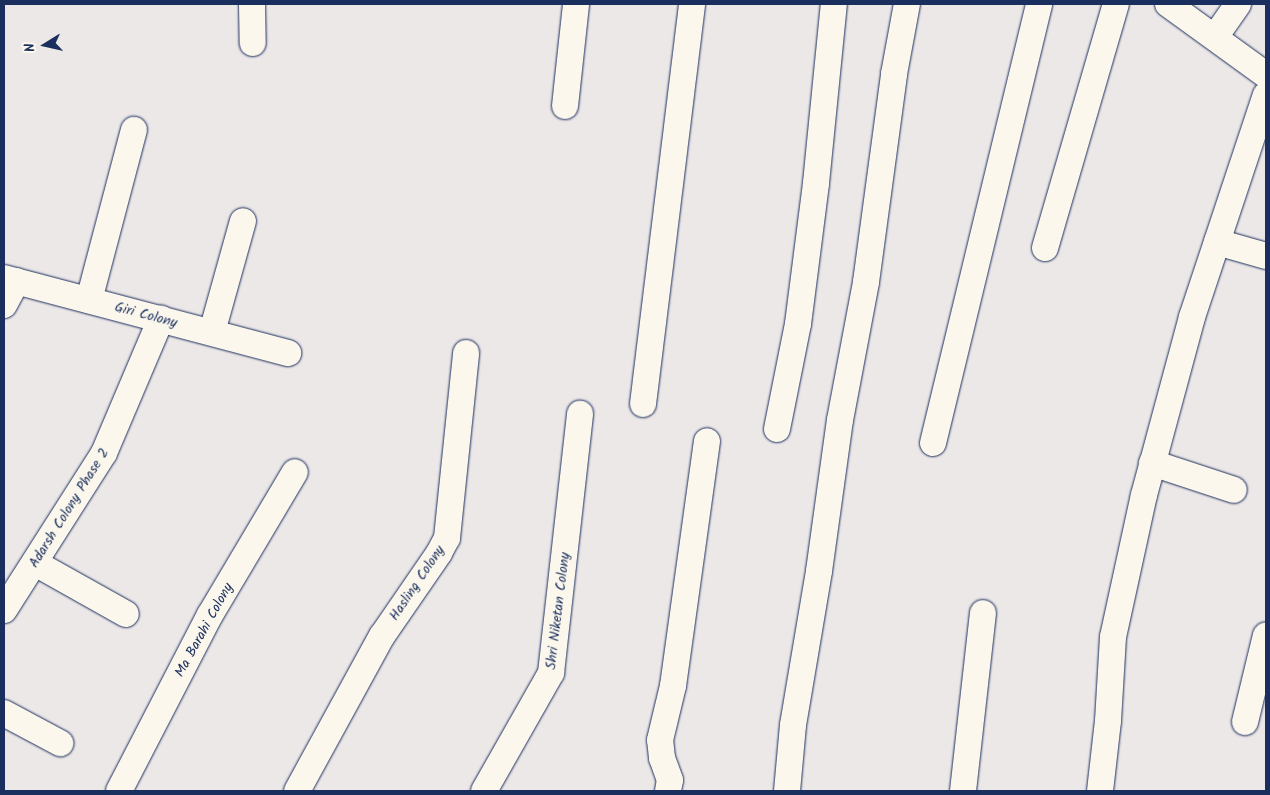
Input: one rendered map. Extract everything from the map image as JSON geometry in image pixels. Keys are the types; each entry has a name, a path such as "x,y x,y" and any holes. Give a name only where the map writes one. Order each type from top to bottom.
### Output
{"street":[{"path":"252,4 253,43"},
{"path":"566,106 576,4"},
{"path":"643,404 692,4"},
{"path":"777,429 798,324 816,183 834,4"},
{"path":"787,791 793,724 819,571 840,420 866,282 894,74 907,4"},
{"path":"933,443 1039,4"},
{"path":"1045,248 1116,4"},
{"path":"1168,4 1266,76"},
{"path":"1215,37 1238,4"},
{"path":"1100,791 1108,721 1113,637 1152,463 1192,317 1266,96"},
{"path":"89,300 134,130"},
{"path":"212,332 243,221"},
{"path":"1217,242 1266,256"},
{"path":"4,305 10,280"},
{"name":"Giri Colony","path":"10,280 288,353"},
{"name":"Adarsh Colony Phase 2","path":"4,610 36,563 104,453 161,319"},
{"name":"Hasling Colony","path":"297,791 382,636 439,553 447,538 466,353"},
{"name":"Shri Niketan Colony","path":"484,791 552,673 580,414"},
{"path":"668,791 670,780 662,758 660,740 673,686 707,441"},
{"path":"1152,463 1234,490"},
{"name":"Ma Barahi Colony","path":"119,791 210,615 295,472"},
{"path":"36,563 126,614"},
{"path":"963,791 983,613"},
{"path":"1245,722 1266,635"},
{"path":"4,713 60,743"}]}
